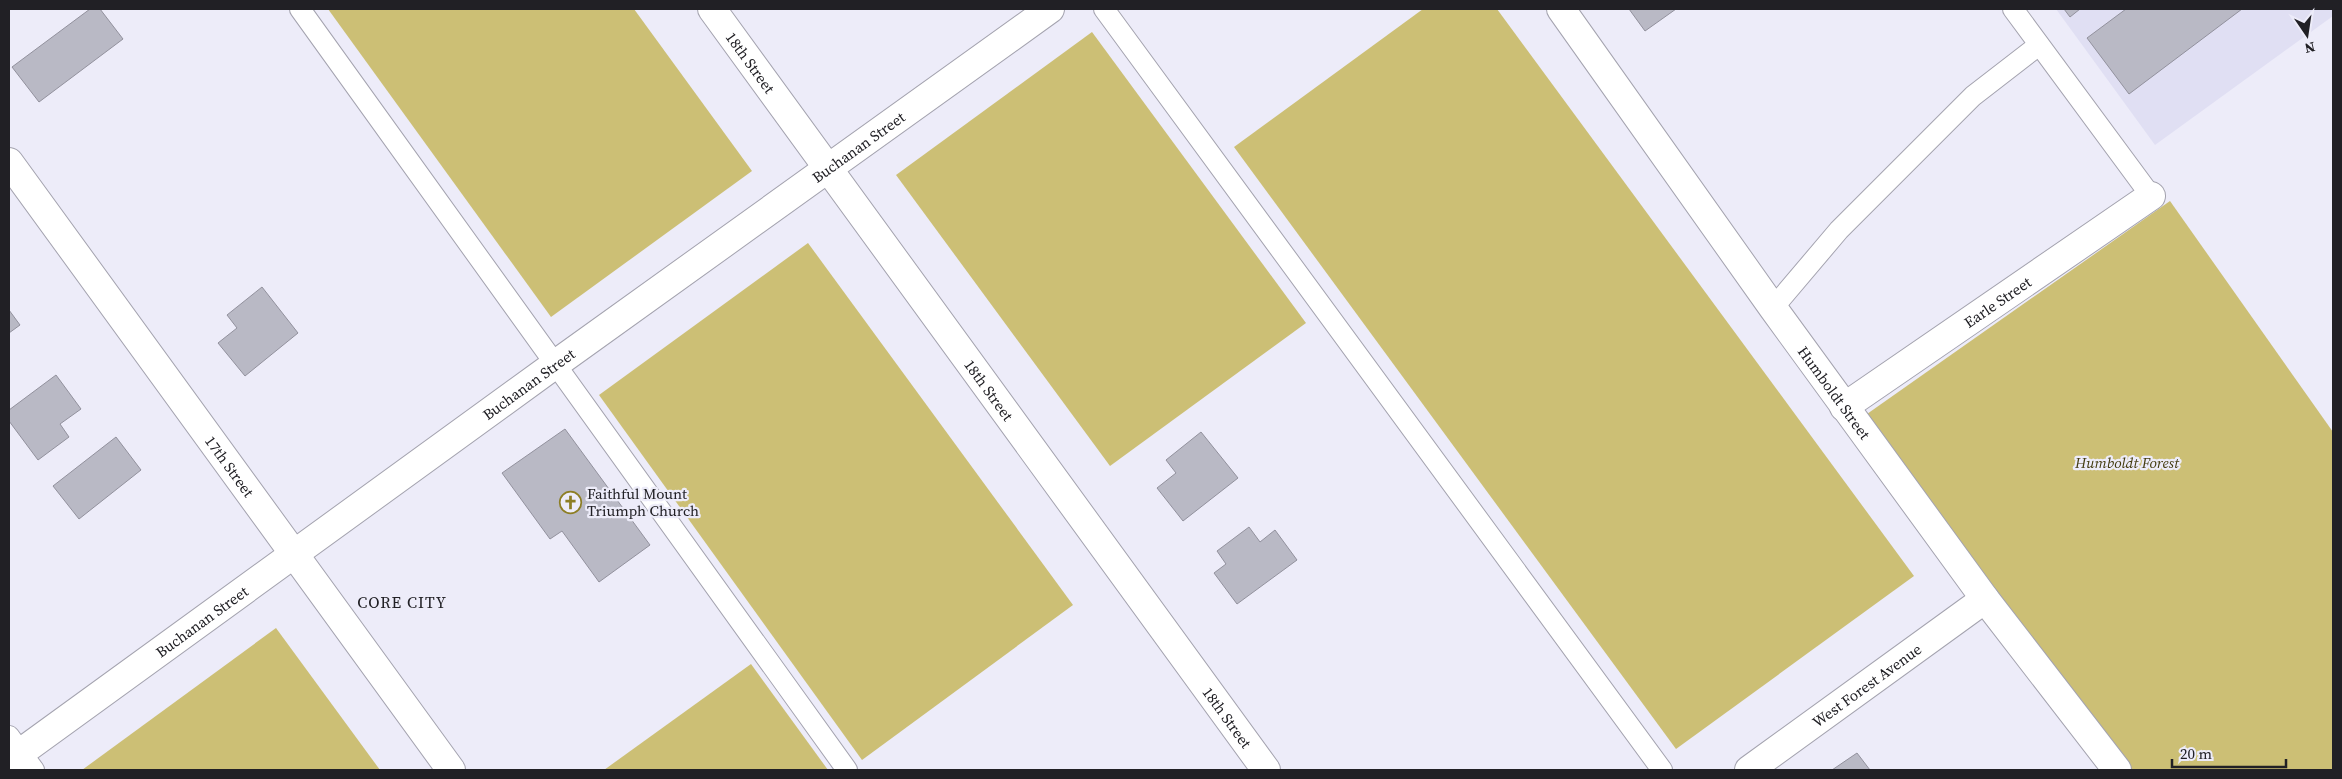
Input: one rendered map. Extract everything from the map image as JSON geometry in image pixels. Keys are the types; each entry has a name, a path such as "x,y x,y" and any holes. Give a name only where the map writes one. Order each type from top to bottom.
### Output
{"street":[{"name":"18th Street","path":"712,9 1266,770"},
{"name":"Buchanan Street","path":"18,755 557,363 1050,9"},
{"name":"Humboldt Street","path":"1561,9 1844,407 1985,599 2117,770"},
{"name":"17th Street","path":"9,162 451,770"},
{"name":"Earle Street","path":"1844,407 2151,196"},
{"name":"West Forest Avenue","path":"1749,770 1985,599"}],"lane":[{"path":"300,9 557,363 847,770"},
{"path":"1104,9 1662,770"},
{"path":"2013,9 2151,196"},
{"path":"1773,308 1839,230 1966,103 2039,45"}],"shaded area":[{"path":"2056,9 2333,9 2333,16 2155,145"}],"green space":[{"path":"328,9 634,9 752,171 551,317"},
{"path":"1423,9 1497,9 1914,576 1676,749 1234,147"},
{"path":"1092,32 1306,323 1110,466 896,175"},
{"name":"Humboldt Forest","path":"2170,201 2333,432 2333,770 2118,770 1867,414"},
{"path":"808,243 1073,605 862,760 599,395"},
{"path":"276,628 380,770 82,770"},
{"path":"751,664 828,770 604,770"}],"building":[{"path":"90,9 100,9 123,39 39,102 12,67"},
{"path":"1629,9 1676,9 1645,31"},
{"path":"2064,9 2080,9 2070,17"},
{"path":"2126,9 2242,9 2129,94 2087,38"},
{"path":"262,287 298,333 245,376 218,343 237,328 227,315"},
{"path":"9,310 20,325 9,333"},
{"path":"56,375 81,409 60,424 69,437 38,460 9,421 9,410"},
{"name":"Faithful Mount Triumph Church","path":"565,429 650,545 599,582 562,531 550,539 502,473"},
{"path":"1201,432 1238,478 1183,521 1157,488 1176,473 1166,460"},
{"path":"116,437 141,470 79,519 53,486"},
{"path":"1249,527 1260,542 1275,530 1297,560 1237,604 1214,573 1226,564 1217,551"},
{"path":"1857,753 1870,770 1832,770"}],"place":[{"name":"Faithful Mount Triumph Church","path":"571,502"}],"district":[{"name":"CORE CITY","path":"402,602"}]}
